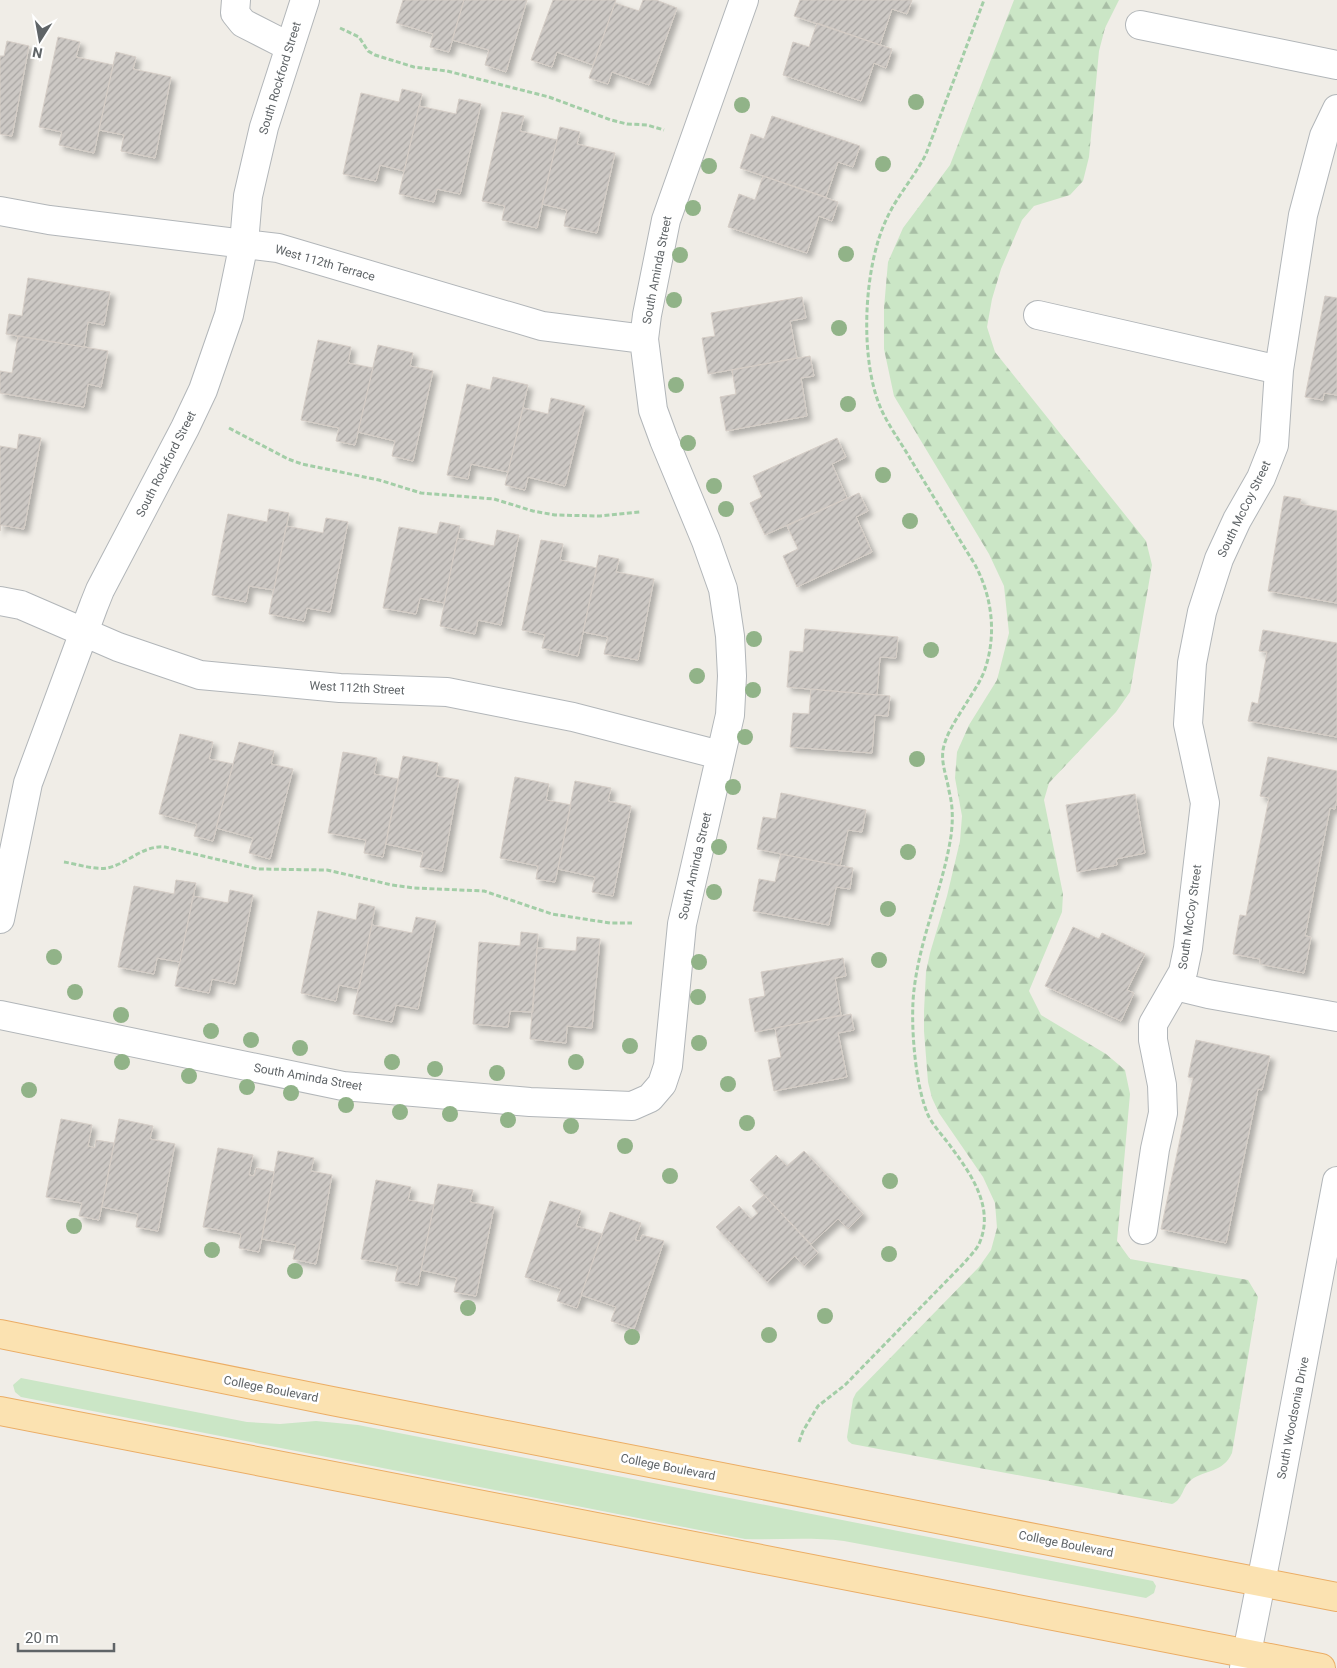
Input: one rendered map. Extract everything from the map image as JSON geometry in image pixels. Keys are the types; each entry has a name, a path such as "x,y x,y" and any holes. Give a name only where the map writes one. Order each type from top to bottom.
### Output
{"main road":[{"name":"College Boulevard","path":"0,1334 332,1401 1337,1597"},
{"path":"0,1411 1245,1661 1321,1668"}],"street":[{"path":"236,0 235,13 242,23 290,46"},
{"name":"South Rockford Street","path":"0,919 28,783 84,632 100,590 203,390 229,315 244,243 248,196 262,135 305,0"},
{"name":"South Aminda Street","path":"0,1015 343,1086 530,1102 632,1106 650,1098 662,1084 668,1066 682,924 730,715 732,676 730,636 723,589 654,410 644,338 666,220 744,0"},
{"path":"1140,25 1337,65"},
{"name":"South McCoy Street","path":"1143,1230 1155,1149 1163,1113 1162,1085 1153,1040 1154,1024 1184,972 1205,803 1188,724 1192,663 1202,612 1219,559 1237,520 1261,478 1274,445 1278,370 1303,215 1324,136 1337,109"},
{"name":"West 112th Terrace","path":"0,211 58,221 244,243 290,251 542,326 644,338"},
{"path":"1038,315 1278,370"},
{"name":"West 112th Street","path":"0,602 21,605 158,662 200,675 340,688 447,692 573,717 720,755"},
{"path":"1175,986 1208,994 1337,1017"},
{"name":"South Woodsonia Drive","path":"1245,1661 1337,1181"}],"path":[{"path":"799,1442 803,1430 818,1406 845,1386 966,1262 978,1245 985,1217 979,1193 964,1165 928,1115 919,1082 912,1015 916,974 938,892 950,836 952,808 943,766 943,749 952,728 985,670 991,634 990,613 987,593 978,571 882,412 873,381 867,329 870,283 874,260 886,220 926,154 984,0"},
{"path":"340,28 360,37 368,51 374,55 414,67 447,71 549,97 611,120 627,124 647,125 664,130"},
{"path":"229,428 288,459 302,464 379,480 421,493 494,499 533,511 555,515 600,516 640,512"},
{"path":"64,862 107,868 156,846 258,870 328,870 392,885 414,888 484,891 552,914 610,923 632,923"}],"green space":[{"path":"1014,0 1119,0 1105,28 1099,51 1089,157 1083,181 1070,195 1034,206 1022,220 1001,269 992,299 987,327 995,352 1146,541 1152,565 1130,692 1116,712 1049,783 1044,800 1063,894 1062,912 1029,991 1041,1015 1106,1054 1125,1070 1130,1094 1117,1241 1130,1259 1248,1280 1258,1297 1232,1453 1224,1464 1191,1480 1178,1500 1172,1504 852,1444 848,1441 847,1437 853,1399 856,1393 979,1267 991,1250 997,1228 995,1203 983,1177 939,1113 932,1098 928,1082 924,1011 926,972 930,953 947,896 960,841 962,816 955,778 957,752 969,725 997,680 1009,633 1004,586 989,554 894,396 884,349 884,308 888,262 903,228 950,165"},
{"path":"21,1378 247,1422 280,1424 316,1421 358,1425 1153,1581 1156,1586 1154,1593 1146,1598 844,1541 745,1539 21,1397 15,1392 13,1385"}],"building":[{"path":"403,0 464,0 449,52 430,47 433,34 396,23"},
{"path":"464,0 527,0 506,72 485,65 489,50 452,40"},
{"path":"553,0 616,0 593,65 557,52 552,67 531,60"},
{"path":"643,0 656,0 677,8 649,85 612,72 608,84 589,78 615,3 639,11"},
{"path":"800,0 912,0 907,14 892,9 880,45 794,16"},
{"path":"817,23 892,49 886,68 874,63 861,101 783,75 793,42 809,47"},
{"path":"58,37 80,42 76,57 113,65 94,153 59,145 62,132 39,127"},
{"path":"7,41 29,46 12,136 0,134 0,56 4,56"},
{"path":"116,52 136,57 133,69 171,77 155,158 121,151 124,135 99,130"},
{"path":"402,89 422,94 404,171 380,165 376,181 343,174 361,93 399,102"},
{"path":"459,99 481,104 460,194 437,189 434,202 399,194 419,106 456,114"},
{"path":"502,112 524,116 520,131 557,140 537,228 502,220 505,206 482,201"},
{"path":"772,116 860,146 853,167 838,162 826,197 740,168 751,134 764,139"},
{"path":"560,127 580,132 577,144 615,153 597,233 564,226 567,210 542,204"},
{"path":"763,176 838,202 832,221 819,216 807,253 728,227 739,194 755,200"},
{"path":"28,278 110,292 104,325 88,322 84,347 6,334 9,314 22,316"},
{"path":"1325,296 1337,298 1337,395 1324,393 1323,400 1305,397"},
{"path":"802,297 806,318 790,321 797,358 708,374 702,338 715,336 711,313"},
{"path":"18,336 108,351 101,387 88,384 84,407 0,393 0,371 12,373"},
{"path":"318,340 351,347 348,363 373,368 355,445 336,441 339,428 301,420"},
{"path":"378,345 413,353 410,366 433,371 413,461 392,456 395,441 358,432"},
{"path":"810,356 814,376 801,378 807,416 726,431 720,397 736,394 732,370"},
{"path":"493,377 528,385 508,472 471,464 468,479 447,475 467,384 490,390"},
{"path":"551,398 585,406 565,486 528,477 525,490 505,485 523,408 548,414"},
{"path":"19,434 41,438 24,529 1,525 0,531 0,446 17,449"},
{"path":"837,438 846,457 832,464 847,498 765,535 750,503 762,497 753,476"},
{"path":"859,493 868,511 856,517 872,552 797,587 783,556 798,549 787,526"},
{"path":"1284,496 1301,499 1300,504 1337,511 1337,603 1268,591"},
{"path":"269,509 289,513 274,590 249,586 246,602 212,595 228,514 267,522"},
{"path":"326,518 348,522 330,612 307,608 304,621 269,614 286,526 323,533"},
{"path":"440,522 460,526 444,603 420,598 416,614 383,608 399,527 437,534"},
{"path":"497,530 519,535 501,625 478,620 475,634 440,626 457,538 494,546"},
{"path":"541,540 563,544 560,560 597,568 578,656 542,648 545,635 522,630"},
{"path":"599,555 619,559 616,572 654,579 638,660 604,654 608,637 583,632"},
{"path":"805,629 898,637 896,658 880,657 877,695 787,687 790,651 803,652"},
{"path":"1263,630 1337,643 1337,737 1248,721 1252,702 1258,704 1267,652 1259,651"},
{"path":"811,689 890,696 888,716 875,715 872,753 790,747 793,713 809,714"},
{"path":"180,734 213,742 209,759 233,764 213,841 194,836 197,824 159,814"},
{"path":"239,742 274,751 271,764 293,769 270,859 249,853 253,838 216,828"},
{"path":"343,752 377,758 374,774 398,779 383,857 364,853 366,840 328,833"},
{"path":"403,756 438,763 436,776 459,780 442,871 420,867 423,852 386,844"},
{"path":"1268,757 1337,771 1335,809 1330,808 1305,936 1311,937 1304,973 1260,964 1260,959 1233,954 1240,915 1246,916 1269,798 1260,796"},
{"path":"515,777 549,784 546,800 571,805 555,882 536,879 538,866 500,858"},
{"path":"575,781 611,788 608,801 631,806 613,896 592,892 595,877 558,869"},
{"path":"781,793 866,810 862,832 848,830 840,866 757,849 763,817 776,819"},
{"path":"1135,794 1145,853 1116,859 1117,865 1077,872 1066,805"},
{"path":"781,854 853,868 850,889 836,887 829,925 753,911 759,879 775,882"},
{"path":"176,880 196,883 180,962 157,958 154,974 118,967 134,886 174,894"},
{"path":"230,890 253,895 235,984 212,979 209,993 175,986 193,896 228,903"},
{"path":"359,903 375,907 359,989 339,985 336,1001 301,993 318,911 356,920"},
{"path":"416,917 436,921 418,1009 396,1005 392,1022 353,1014 372,925 412,933"},
{"path":"1073,927 1099,939 1102,933 1145,954 1127,990 1134,993 1121,1021 1045,986"},
{"path":"521,932 538,934 533,1012 510,1011 508,1027 473,1024 479,942 520,946"},
{"path":"577,937 600,939 592,1028 567,1026 566,1043 530,1039 537,948 576,951"},
{"path":"843,958 846,976 835,978 841,1015 755,1032 749,999 765,996 761,972"},
{"path":"851,1014 854,1030 838,1033 847,1077 774,1091 768,1060 781,1057 775,1028"},
{"path":"1196,1040 1270,1056 1262,1090 1258,1089 1226,1243 1161,1229 1193,1078 1188,1077"},
{"path":"61,1119 92,1125 88,1146 95,1148 96,1140 114,1143 99,1220 79,1216 82,1203 46,1197"},
{"path":"119,1119 153,1126 150,1139 175,1144 158,1231 136,1227 138,1214 102,1207"},
{"path":"218,1148 253,1155 249,1175 254,1176 256,1168 274,1172 259,1252 239,1248 241,1234 203,1227"},
{"path":"278,1151 314,1158 311,1171 332,1175 316,1264 293,1259 296,1245 262,1239"},
{"path":"804,1151 863,1214 848,1229 838,1219 811,1244 750,1180 776,1155 787,1166"},
{"path":"376,1180 411,1187 408,1200 434,1205 418,1285 395,1281 398,1266 361,1259"},
{"path":"438,1184 473,1190 470,1202 494,1207 476,1296 454,1292 457,1278 421,1270"},
{"path":"764,1195 818,1253 804,1266 795,1256 767,1282 716,1227 739,1206 751,1219 758,1213 752,1206"},
{"path":"550,1201 581,1211 576,1226 602,1234 577,1308 557,1301 561,1289 525,1277"},
{"path":"610,1212 641,1223 635,1240 640,1241 642,1235 664,1241 634,1329 611,1321 616,1307 581,1295"}]}
